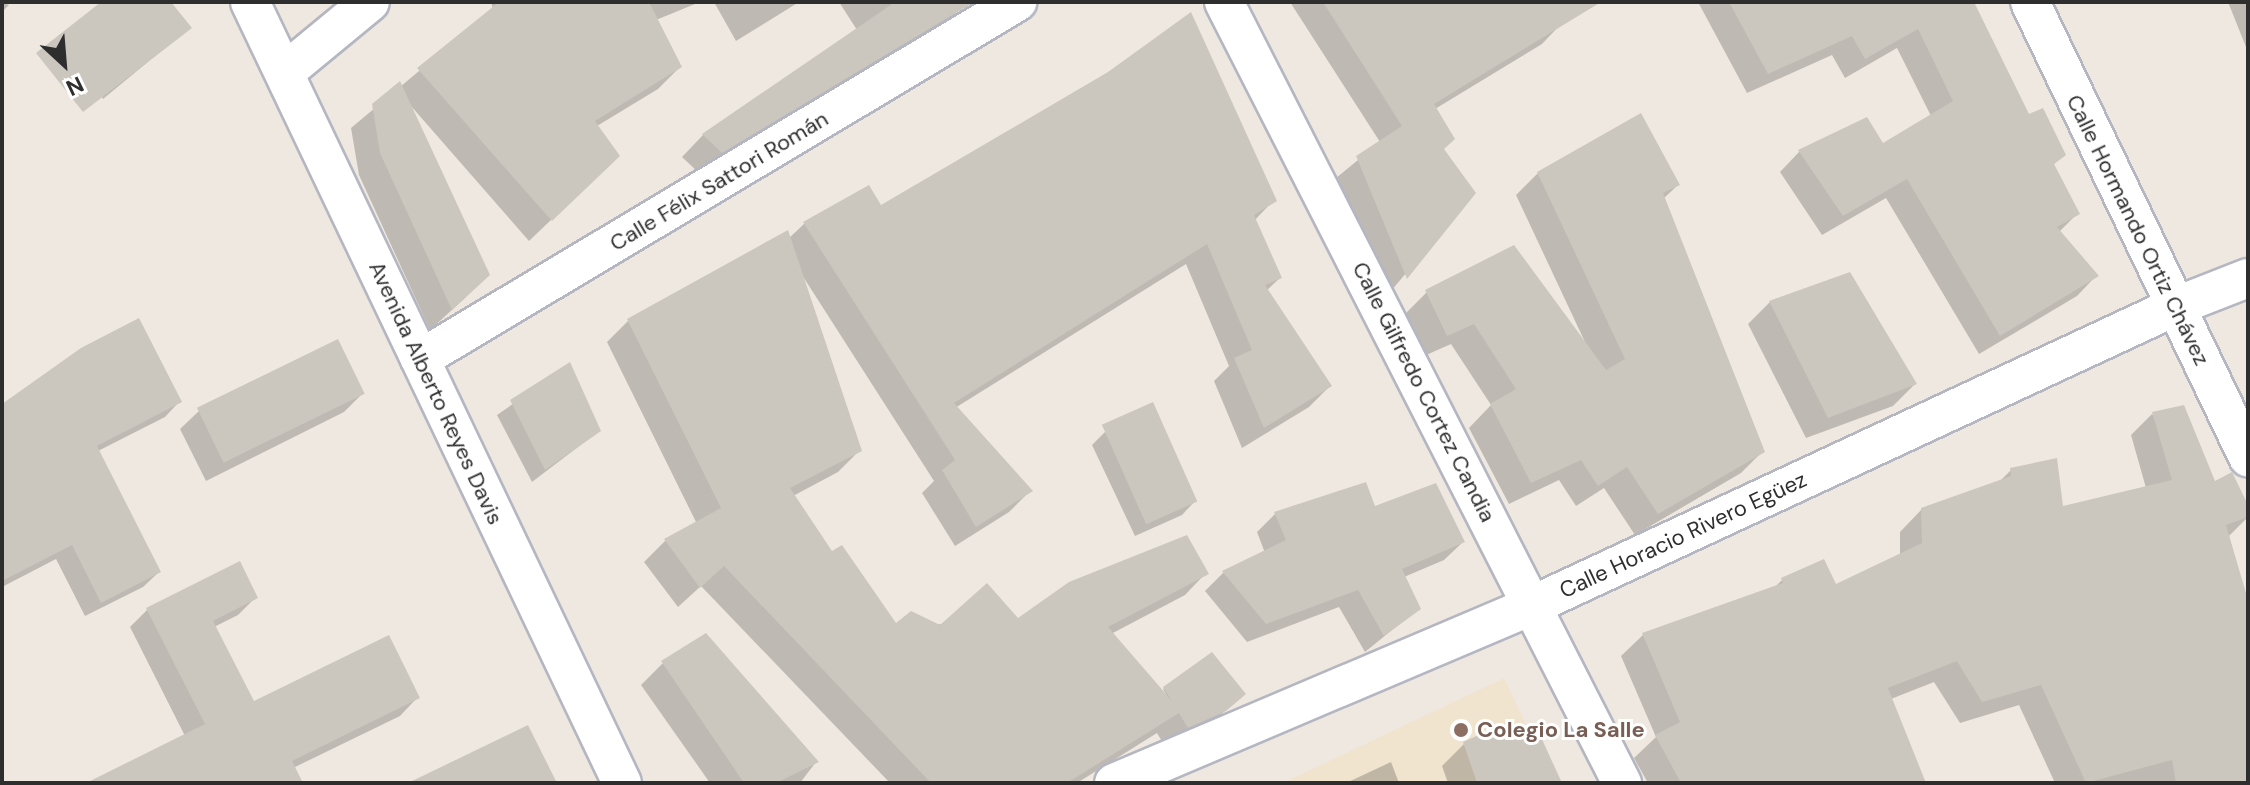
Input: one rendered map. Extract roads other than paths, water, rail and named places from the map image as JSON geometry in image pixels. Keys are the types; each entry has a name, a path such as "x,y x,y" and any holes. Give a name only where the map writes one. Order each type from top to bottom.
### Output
{"street":[{"name":"Avenida Alberto Reyes Davis","path":"250,2 622,783"},
{"path":"285,72 370,2"},
{"name":"Calle Félix Sattori Román","path":"420,359 1017,2"},
{"name":"Calle Gilfredo Cortez Candia","path":"1224,2 1622,783"},
{"name":"Calle Hormando Ortiz Chávez","path":"2030,2 2248,457"},
{"name":"Calle Horacio Rivero Egüez","path":"1114,783 1533,605 2174,307 2248,278"}],"place":[{"name":"Colegio La Salle","path":"1461,730"}]}
